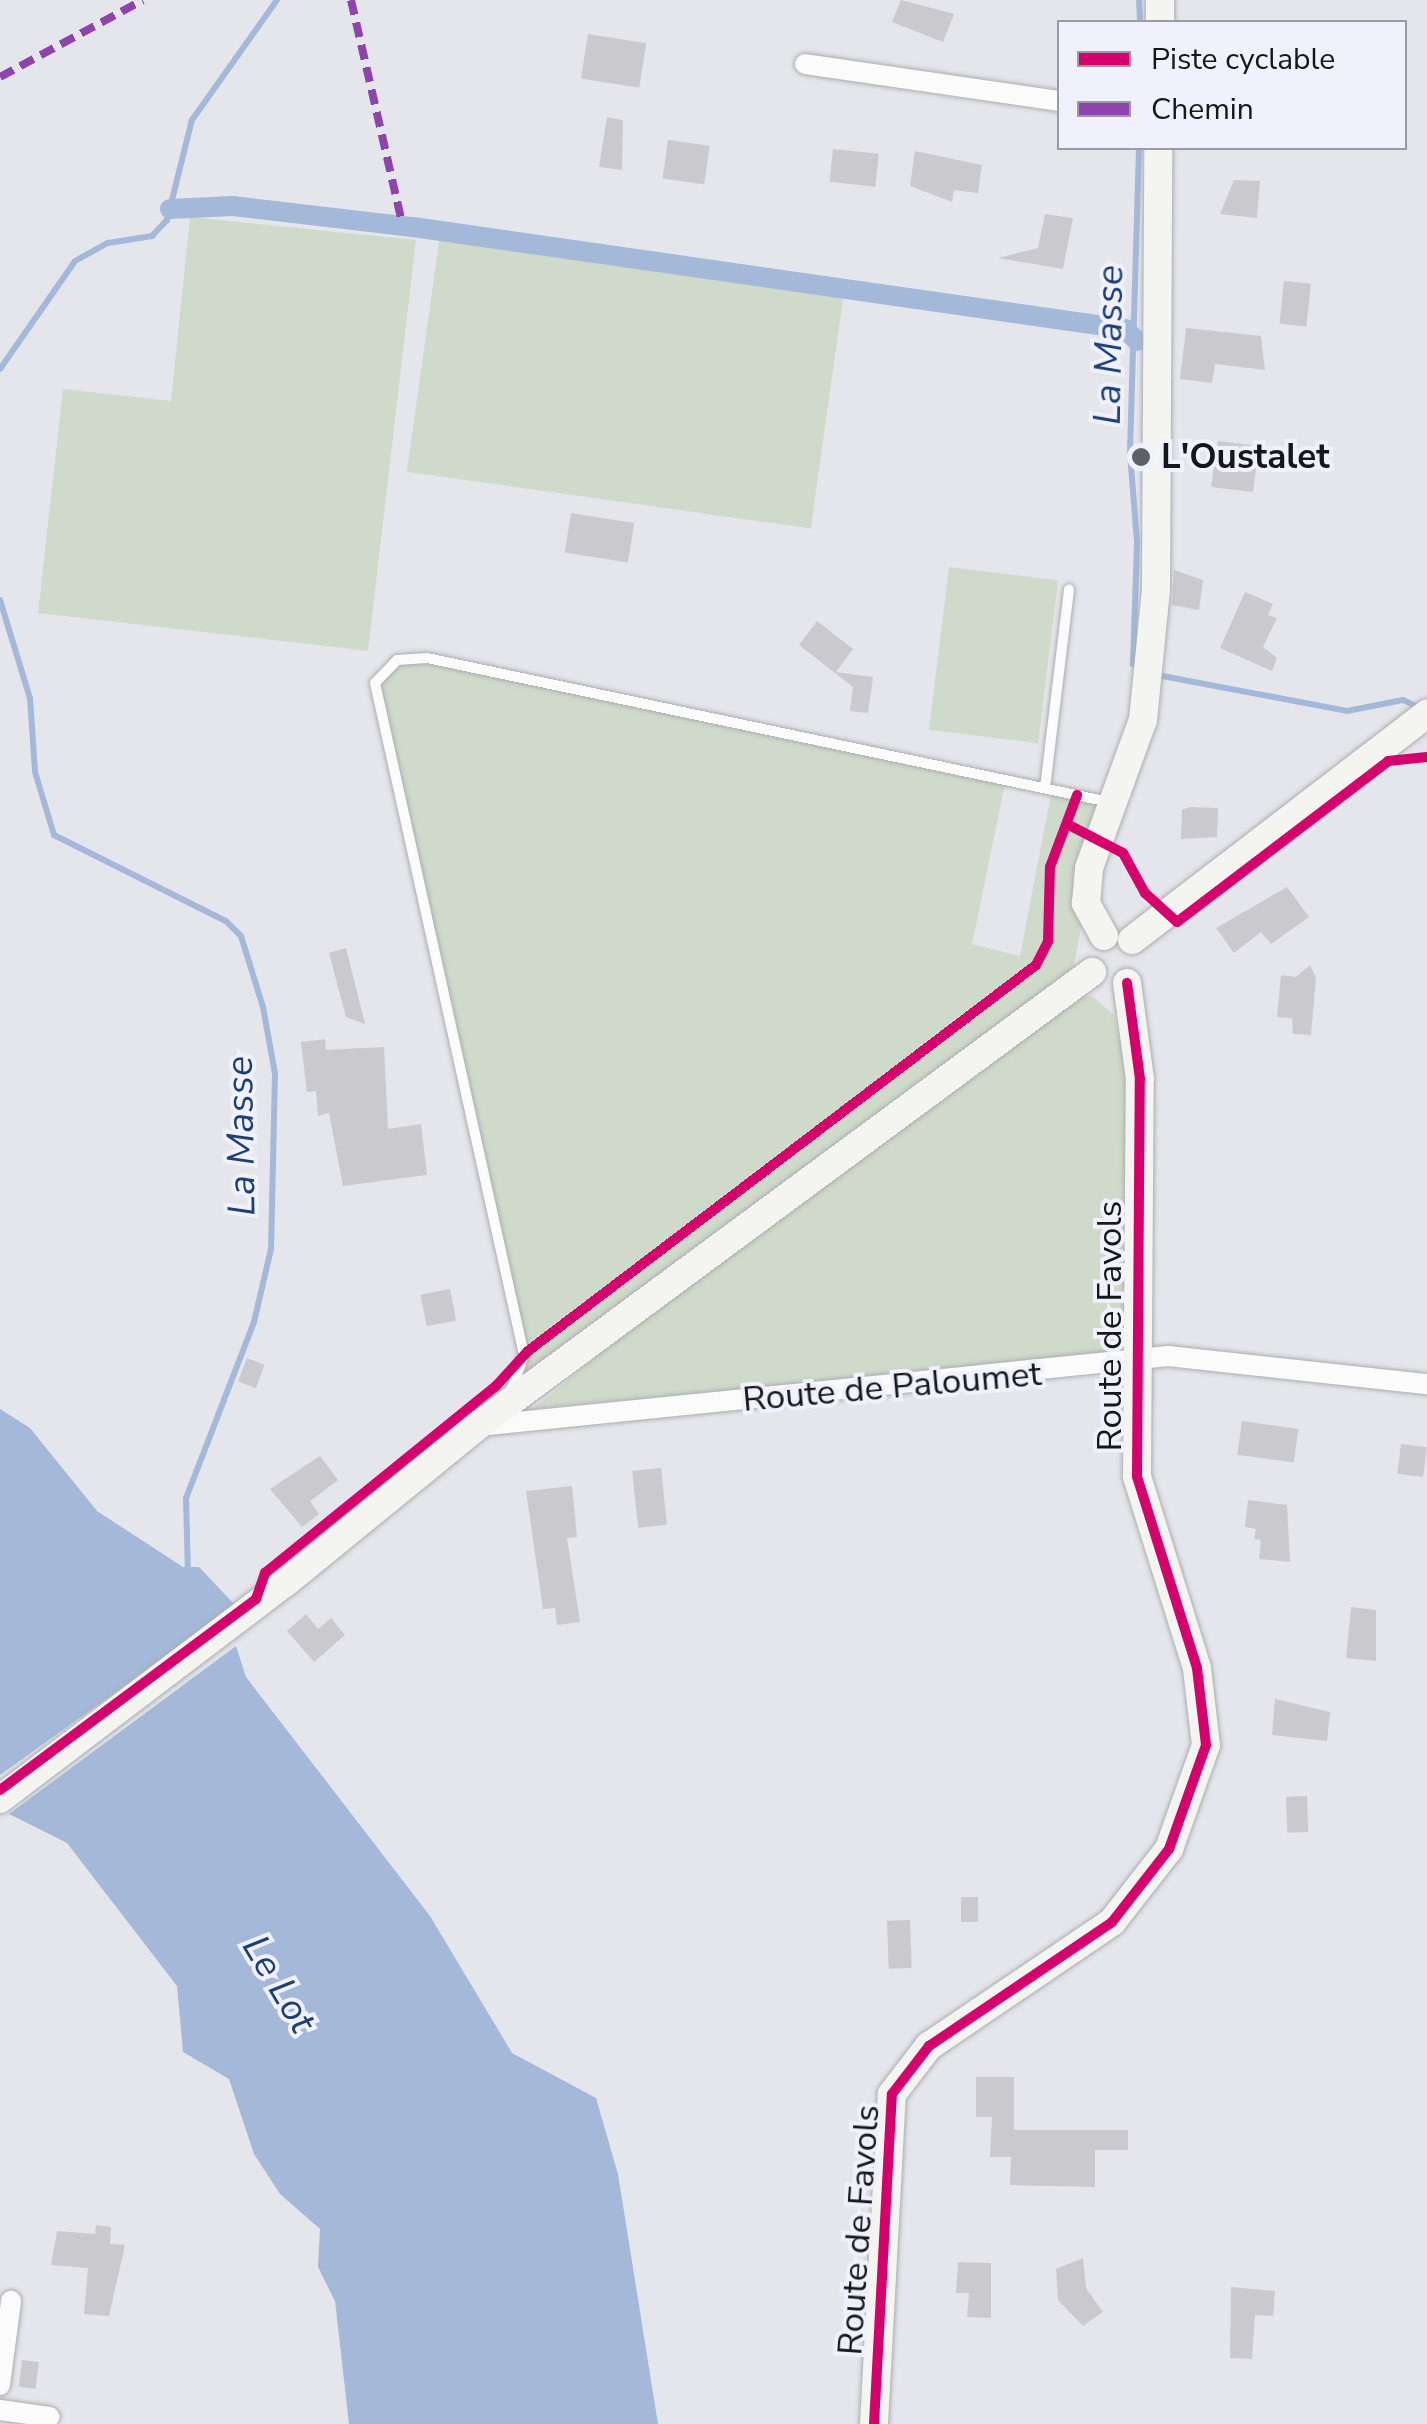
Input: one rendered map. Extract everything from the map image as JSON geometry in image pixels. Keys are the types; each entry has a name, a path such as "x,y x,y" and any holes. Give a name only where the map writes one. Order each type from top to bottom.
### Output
{"street":[{"path":"805,64 1057,101"},
{"path":"1104,936 1086,902 1088,868 1116,804 1143,720 1156,590 1158,150"},
{"path":"1104,936 1132,940 1427,714"},
{"path":"1104,936 1092,947 1092,972 1103,983 1127,984 1141,963 1132,940"},
{"path":"0,1799 285,1584 476,1426 1092,972"},
{"name":"Route de Favols","path":"874,2424 892,2094 929,2046 1112,1922 1170,1850 1206,1745 1197,1668 1137,1476 1140,1078 1127,984"},
{"name":"Route de Paloumet","path":"476,1426 1136,1363 1168,1356 1427,1384"},
{"path":"0,2386 12,2301"},
{"path":"0,2410 50,2417"}],"lane":[{"path":"1044,788 1069,590"},
{"path":"510,1402 507,1387 524,1356 375,683 397,660 427,658 1116,804"}],"green space":[{"path":"190,217 416,240 368,651 38,613 63,389 171,401"},
{"path":"440,235 844,292 811,528 407,472"},
{"path":"949,567 1058,580 1038,743 929,730"},
{"path":"427,658 1006,779 972,944 1020,956 1052,789 1117,804 1086,903 1070,986 529,1387 375,683 397,660"},
{"path":"1092,996 1114,1015 1130,1087 1122,1354 533,1409 667,1298 1073,997"}],"water":[{"path":"0,1409 30,1428 97,1511 183,1567 199,1567 236,1606 0,1775"},
{"name":"Le Lot","path":"236,1646 246,1677 430,1916 512,2053 596,2098 618,2174 658,2424 349,2424 335,2301 318,2267 320,2229 280,2194 254,2154 229,2079 183,2052 177,1986 67,1843 9,1814"}],"building":[{"path":"901,0 954,14 943,42 892,22"},
{"path":"588,34 646,43 639,88 581,78"},
{"path":"607,117 623,120 622,170 599,167"},
{"path":"668,140 710,146 704,184 663,179"},
{"path":"833,149 879,154 875,187 830,182"},
{"path":"915,151 982,165 978,193 954,190 952,202 910,186"},
{"path":"1234,180 1260,181 1257,218 1220,214"},
{"path":"1045,214 1073,218 1063,269 998,258 1038,248"},
{"path":"1284,281 1311,284 1306,327 1280,324"},
{"path":"1186,328 1261,336 1265,370 1215,364 1212,383 1180,379"},
{"path":"1218,441 1251,445 1249,458 1257,460 1253,492 1211,487"},
{"path":"571,513 634,523 628,563 565,553"},
{"path":"1174,570 1203,580 1199,610 1172,605"},
{"path":"1245,592 1273,604 1268,615 1277,618 1263,647 1277,658 1272,671 1220,648"},
{"path":"817,621 853,649 836,672 873,677 868,713 850,711 853,687 799,645"},
{"path":"1218,808 1217,837 1181,839 1182,810"},
{"path":"1287,887 1309,917 1271,944 1261,932 1234,953 1216,928"},
{"path":"346,948 365,1024 346,1017 329,953"},
{"path":"1310,965 1316,978 1311,1035 1293,1034 1292,1018 1277,1017 1281,975 1296,977"},
{"path":"325,1039 326,1050 384,1047 388,1129 421,1124 427,1175 343,1186 329,1113 318,1116 316,1091 307,1092 301,1042"},
{"path":"450,1289 456,1320 427,1326 421,1295"},
{"path":"247,1358 265,1365 256,1388 238,1381"},
{"path":"1242,1421 1298,1429 1294,1463 1237,1455"},
{"path":"1401,1444 1427,1447 1423,1477 1397,1474"},
{"path":"320,1456 338,1480 310,1501 319,1514 302,1527 270,1489"},
{"path":"661,1468 667,1525 638,1528 632,1471"},
{"path":"572,1486 577,1537 567,1538 580,1622 557,1625 555,1608 543,1609 526,1491"},
{"path":"1248,1500 1287,1505 1290,1562 1259,1559 1261,1540 1254,1539 1256,1529 1245,1527"},
{"path":"1351,1607 1376,1610 1376,1661 1346,1658"},
{"path":"306,1614 318,1629 331,1618 345,1635 314,1662 287,1631"},
{"path":"1275,1699 1330,1712 1327,1741 1272,1735"},
{"path":"1307,1796 1308,1832 1287,1833 1286,1797"},
{"path":"961,1897 978,1897 978,1922 961,1922"},
{"path":"910,1920 912,1968 889,1969 887,1921"},
{"path":"976,2077 1014,2077 1014,2130 1128,2130 1128,2150 1095,2150 1095,2187 1010,2185 1011,2157 990,2157 992,2117 976,2117"},
{"path":"96,2225 111,2227 110,2244 125,2245 109,2316 84,2314 88,2268 51,2265 57,2231 95,2234"},
{"path":"1083,2258 1086,2288 1103,2312 1083,2326 1058,2300 1056,2269"},
{"path":"958,2262 991,2263 991,2318 967,2317 969,2293 956,2293"},
{"path":"1231,2287 1275,2291 1273,2316 1255,2315 1252,2359 1230,2358"},
{"path":"22,2360 39,2362 36,2389 19,2387"}],"waterway":[{"name":"La Masse","path":"0,369 75,261 108,243 152,236 167,220 192,120 277,0"},
{"name":"La Masse","path":"1139,0 1140,20"},
{"path":"1139,150 1130,453 1137,542 1133,664 1141,668"},
{"path":"170,209 233,206 413,227 1125,329 1137,341"},
{"name":"La Masse","path":"0,600 30,698 35,772 54,835 226,921 241,936 263,1007 275,1074 271,1249 254,1322 186,1498 188,1574"},
{"name":"La Masse","path":"1157,675 1347,711 1403,700 1422,709"}],"marked path":[{"path":"0,77 143,0"},
{"path":"351,0 402,223"}],"cycle path":[{"path":"1067,824 1123,853 1145,893 1177,922 1388,761 1427,757"},
{"path":"0,1790 256,1599 265,1573 496,1386 528,1351 1036,965 1048,941 1050,867 1077,795"},
{"path":"874,2424 892,2094 929,2046 1112,1922 1169,1849 1206,1745 1197,1668 1137,1476 1140,1079 1127,983"}],"place":[{"name":"L'Oustalet","path":"1141,457"}]}
